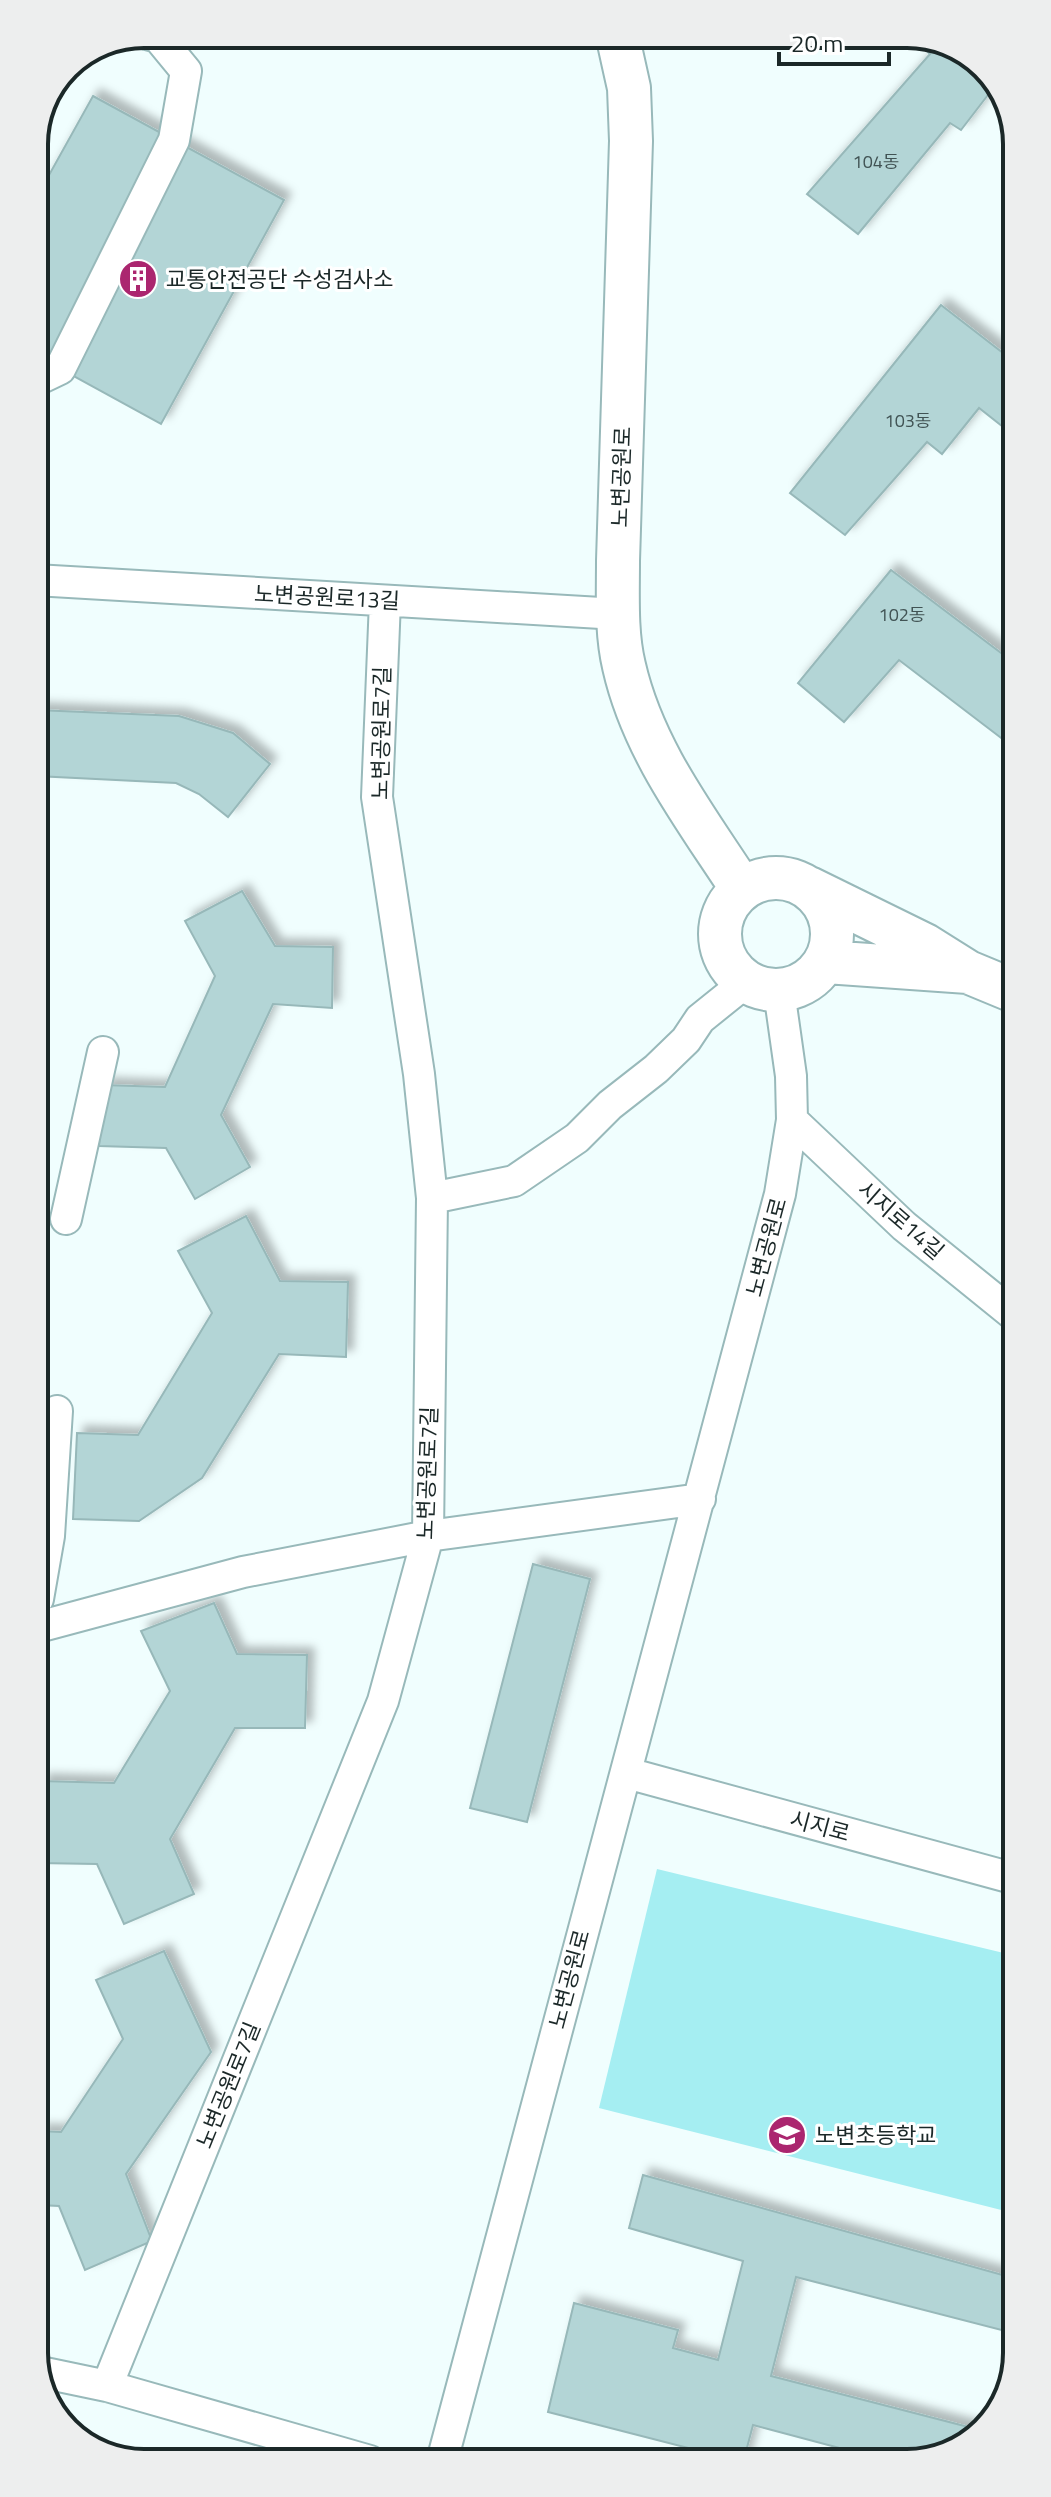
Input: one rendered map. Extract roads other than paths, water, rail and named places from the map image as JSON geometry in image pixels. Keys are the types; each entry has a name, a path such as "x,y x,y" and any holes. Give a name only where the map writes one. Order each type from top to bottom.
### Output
{"street":[{"path":"48,375 60,369 174,140 186,71 167,48"},
{"name":"노변공원로","path":"620,48 629,88 631,141 618,614 623,664 650,745 742,889"},
{"name":"노변공원로13길","path":"48,581 618,614"},
{"name":"노변공원로7길","path":"107,2386 383,1701 428,1536 432,1198 419,1074 377,797 385,601"},
{"path":"763,986 733,971 720,938 721,920 742,889 759,881 778,878 797,882 925,945 968,972 1003,986"},
{"path":"432,1198 514,1181 577,1138 610,1105 656,1069 686,1040 700,1019 763,986 806,981 826,962 832,943 832,924 826,906 813,892 797,882"},
{"path":"826,962 968,972"},
{"name":"노변공원로","path":"445,2449 780,1194 792,1120 791,1076 763,986"},
{"path":"66,1219 103,1052"},
{"name":"시지로14길","path":"792,1120 904,1226 1003,1306"},
{"path":"48,1542 57,1411"},
{"path":"48,1624 243,1572 428,1536 700,1499"},
{"name":"시지로","path":"627,1773 1003,1872"},
{"path":"51,2374 107,2386 328,2449"}],"place":[{"name":"교통안전공단 수성검사소","path":"138,279"},
{"name":"노변초등학교","path":"787,2135"}]}
